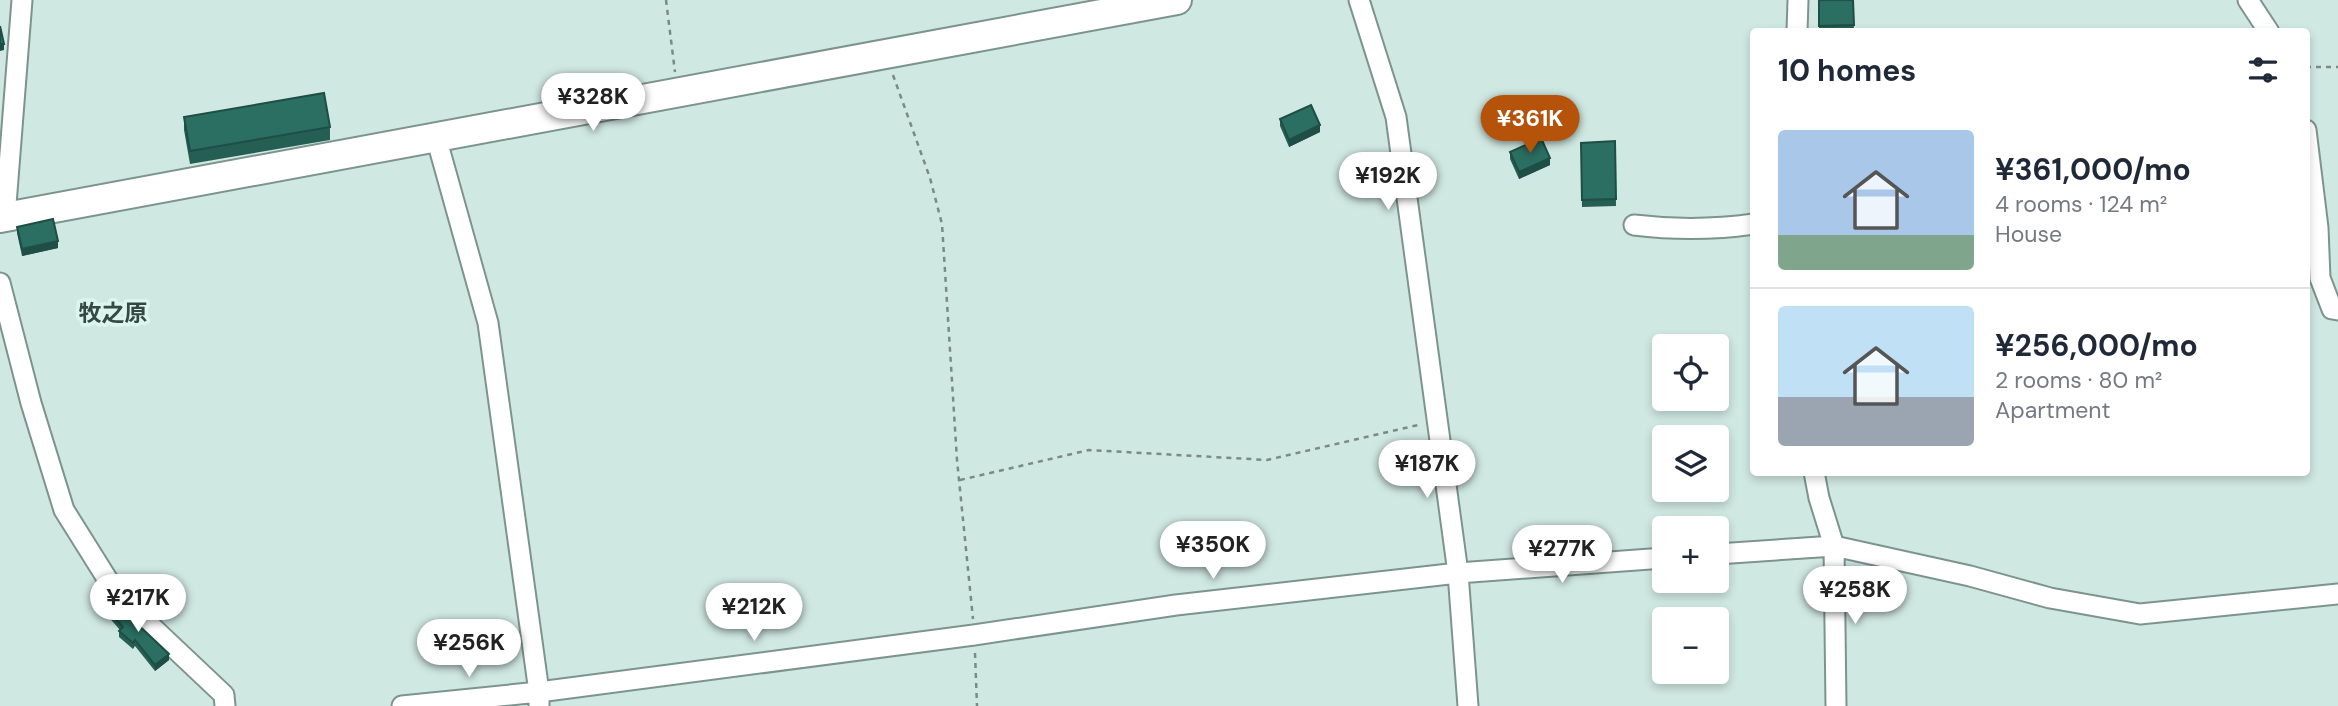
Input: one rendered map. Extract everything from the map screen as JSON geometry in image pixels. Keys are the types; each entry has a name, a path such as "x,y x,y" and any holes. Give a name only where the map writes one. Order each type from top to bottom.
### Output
{"street":[{"path":"22,0 3,217 1177,0"},
{"path":"1359,0 1396,117 1458,573 1468,706"},
{"path":"1797,28 1798,0"},
{"path":"2248,0 2266,28"},
{"path":"436,137 488,323 539,699"},
{"path":"2310,163 2318,228 2320,278 2332,309 2338,310"},
{"path":"1634,225 1676,230 1718,230 1750,225"},
{"path":"0,283 31,403 64,510 116,593 224,695 225,706"},
{"path":"1815,476 1834,546 1836,706"},
{"path":"1729,553 1834,546 1970,576 2050,598 2140,614 2338,594"},
{"path":"402,706 539,699 1176,605 1458,573 1652,559"}],"path":[{"path":"666,0 678,92"},
{"path":"887,54 930,178 942,224 957,460 974,635 977,706"},
{"path":"2310,67 2338,67"},
{"path":"961,480 1089,450 1267,460 1436,421"}],"building":[{"path":"1819,0 1853,0 1854,25 1819,26"},
{"path":"0,26 4,44 0,44"},
{"path":"324,93 330,127 190,151 184,117"},
{"path":"1311,105 1320,125 1289,140 1280,119"},
{"path":"1541,138 1550,158 1519,172 1510,152"},
{"path":"1615,141 1616,199 1582,200 1581,143"},
{"path":"53,219 58,241 22,249 17,227"},
{"path":"113,601 169,654 155,665 135,640 133,643 119,631 123,627 106,608"}],"district":[{"name":"牧之原","path":"113,313"}]}
